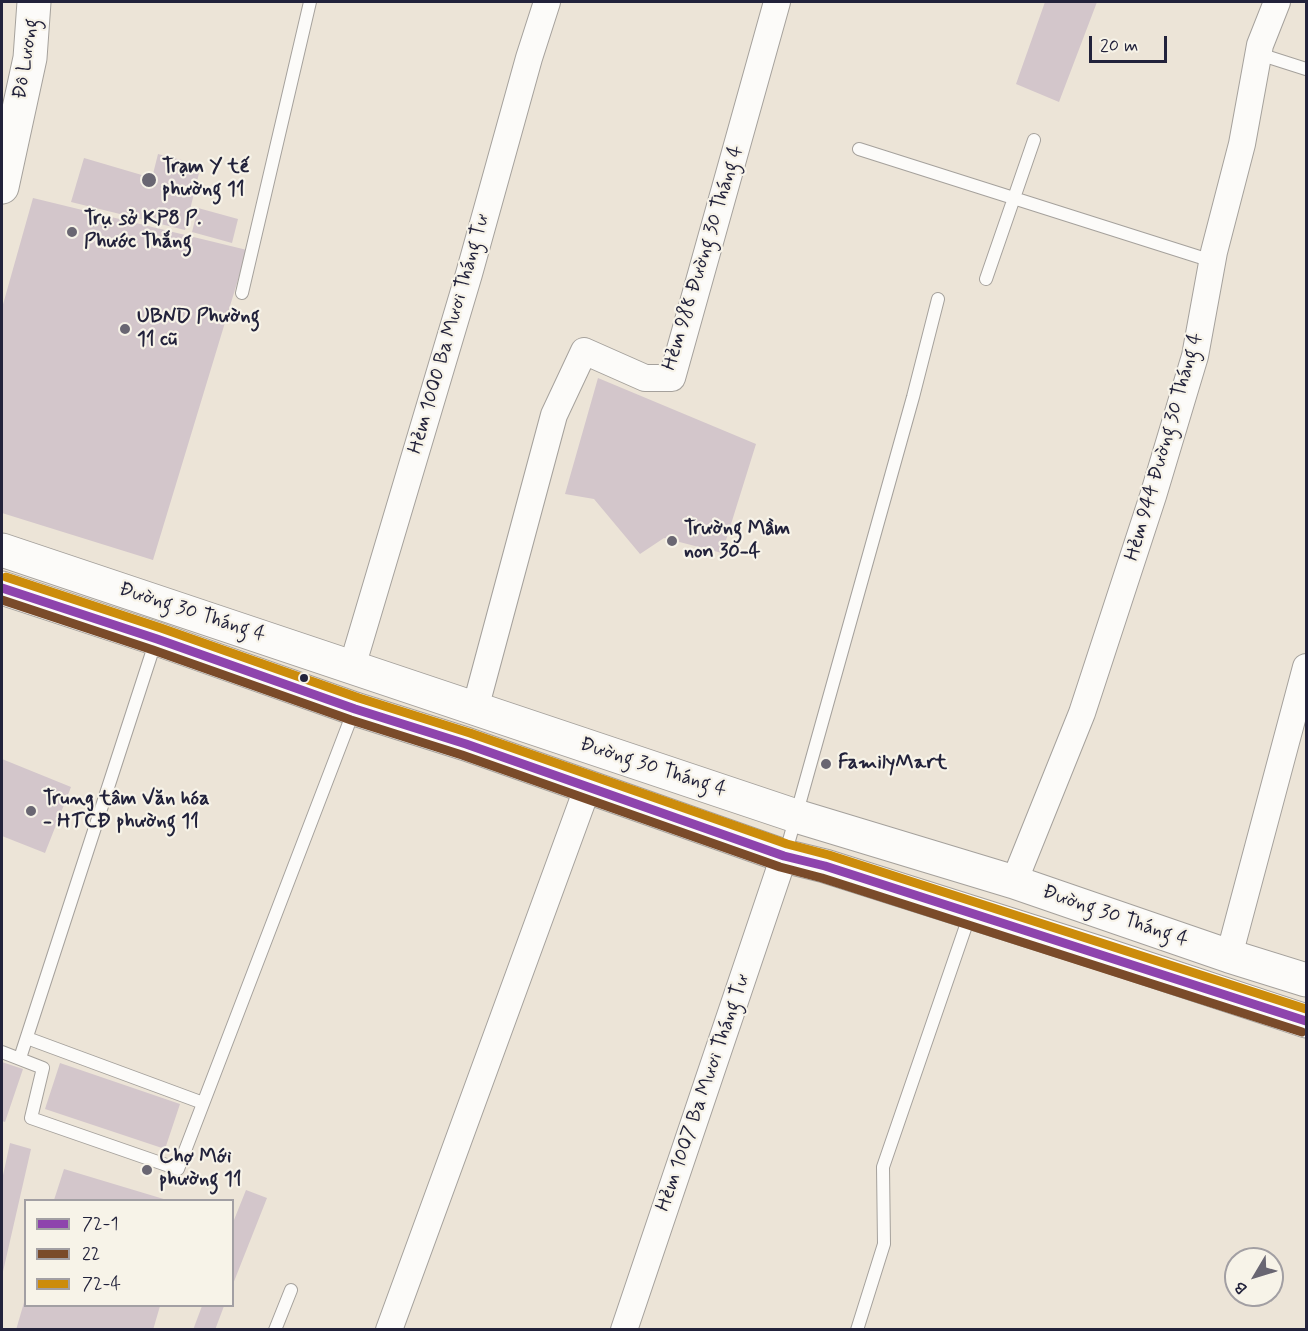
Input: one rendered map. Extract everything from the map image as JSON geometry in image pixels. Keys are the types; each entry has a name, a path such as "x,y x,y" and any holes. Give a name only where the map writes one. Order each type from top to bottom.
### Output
{"main road":[{"name":"Đô Lương","path":"2,187 30,58 34,2"},
{"name":"Đường 30 Tháng 4","path":"2,550 796,816 1014,882 1306,980"},
{"name":"Đường 30 Tháng 4","path":"2,588 157,639 355,709 466,744 784,856 825,866 971,912 1306,1021"}],"street":[{"name":"Hẻm 1000 Ba Mươi Tháng Tư","path":"352,667 547,2"},
{"name":"Hẻm 988 Đường 30 Tháng 4","path":"475,709 554,415 584,351 645,378 672,378 777,2"},
{"name":"Hẻm 944 Đường 30 Tháng 4","path":"1014,882 1082,713 1153,496 1195,356 1212,261 1242,144 1259,54 1266,27 1277,2"},
{"path":"1229,956 1306,667"},
{"path":"389,1329 588,786"},
{"name":"Hẻm 1007 Ba Mươi Tháng Tư","path":"624,1329 784,856"}],"lane":[{"path":"242,293 310,2"},
{"path":"1259,54 1306,69"},
{"path":"986,279 1034,140"},
{"path":"859,149 1212,261"},
{"path":"784,856 913,397 938,299"},
{"path":"20,1058 157,639"},
{"path":"2,1052 43,1068 31,1118 178,1169 355,709"},
{"path":"857,1329 884,1244 884,1167 971,912"},
{"path":"27,1038 203,1103"},
{"path":"275,1329 291,1290"}],"building":[{"path":"1045,2 1097,2 1059,102 1016,84"},
{"path":"158,154 201,165 185,230 71,202 84,158 152,178"},
{"path":"33,198 247,250 153,560 2,513 2,308"},
{"path":"198,208 238,219 232,243 192,232"},
{"path":"598,378 756,444 722,553 664,538 640,554 594,499 565,494"},
{"name":"Trung tâm Văn hóa - HTCĐ phường 11","path":"2,759 71,787 45,853 2,836"},
{"path":"2,1062 23,1069 5,1122 2,1121"},
{"path":"60,1063 180,1104 165,1149 45,1109"},
{"path":"10,1143 31,1149 2,1276 2,1180"},
{"path":"64,1169 164,1199 54,1199"},
{"path":"246,1190 267,1198 234,1281 234,1220"},
{"path":"24,1302 24,1307 160,1307 153,1330 16,1330"},
{"path":"202,1307 224,1307 215,1330 193,1330"}],"transit line":[{"name":"72-4","path":"6,577 161,628 359,698 470,733 787,844 829,855 1306,1009"},
{"name":"72-1","path":"2,588 157,639 355,709 466,744 784,856 825,866 1306,1021"},
{"name":"22","path":"2,600 153,650 351,720 462,755 780,867 822,878 1302,1032"}],"place":[{"name":"Trạm Y tế phường 11","path":"149,180"},
{"name":"Trụ sở KP8 P. Phước Thắng","path":"72,232"},
{"name":"UBND Phường 11 cũ","path":"125,329"},
{"name":"Trường Mầm non 30-4","path":"672,541"},
{"name":"FamilyMart","path":"826,764"},
{"name":"Trung tâm Văn hóa - HTCĐ phường 11","path":"31,811"},
{"name":"Chợ Mới phường 11","path":"147,1170"}]}
